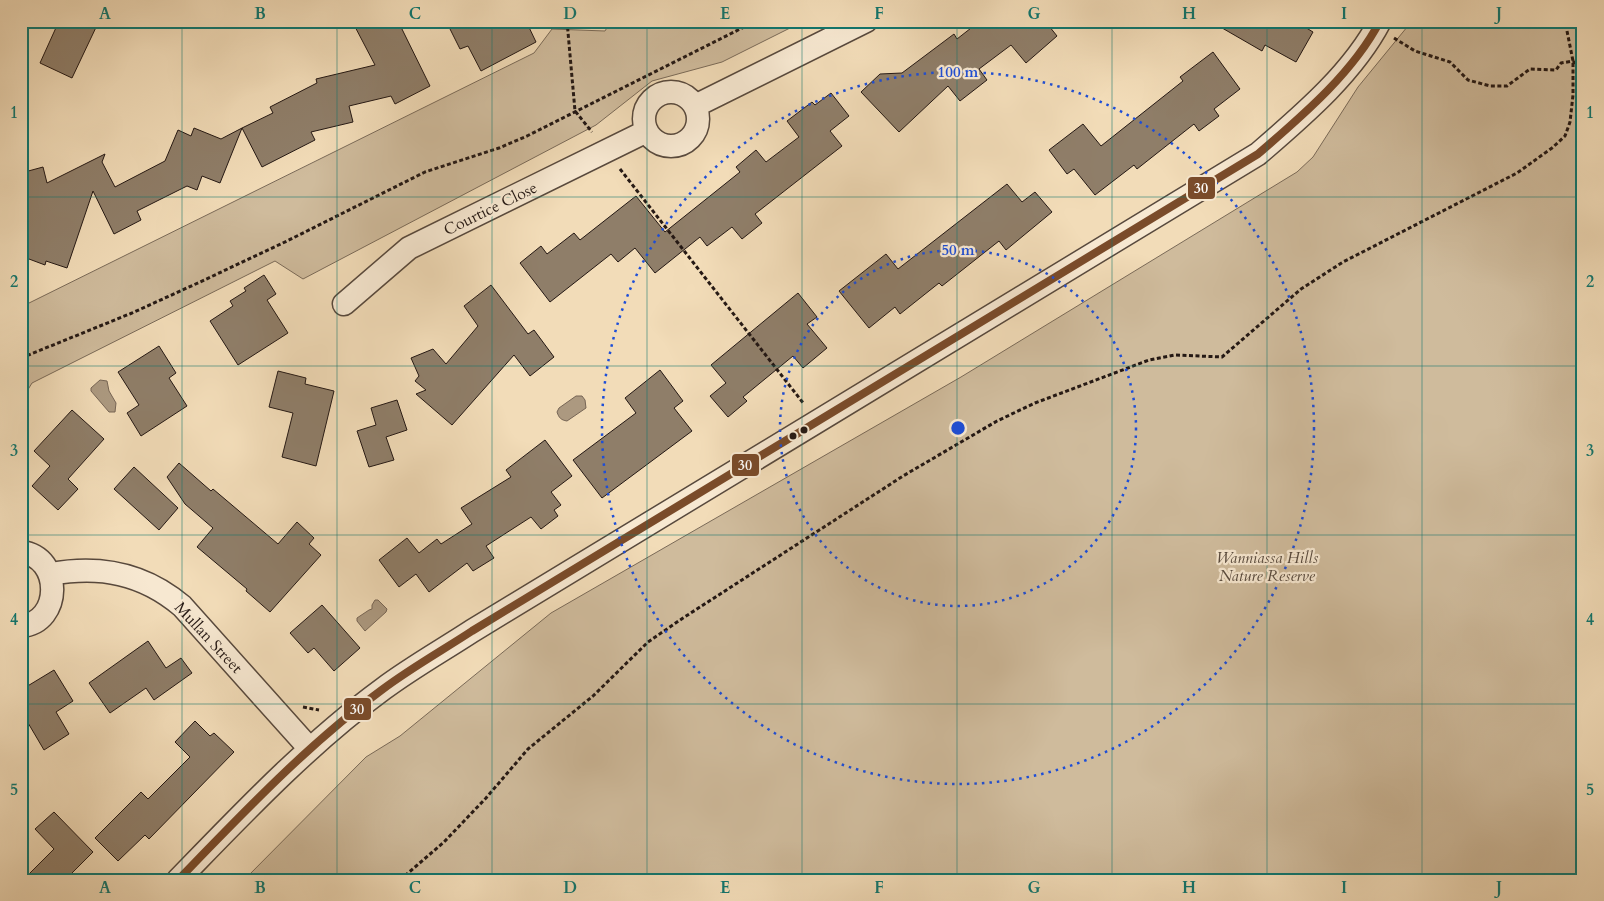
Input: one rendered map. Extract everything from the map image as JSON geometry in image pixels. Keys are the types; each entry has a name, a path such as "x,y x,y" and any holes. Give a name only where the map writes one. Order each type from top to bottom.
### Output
{"street":[{"path":"695,106 866,21"},
{"path":"178,880 310,749 383,688 472,631 1258,154 1308,111 1331,87 1353,60 1380,21"},
{"path":"665,92 679,93 691,100 695,106 697,113 696,127 689,139 683,143 676,145 663,144 647,131 644,124 645,110 653,98 658,95 665,92"},
{"name":"Courtice Close","path":"344,304 409,248 647,131"},
{"path":"21,552 28,552 42,561 50,574 54,590 49,606 40,618 21,626"},
{"name":"Mullan Street","path":"50,574 72,570 108,572 133,578 156,587 170,596 182,606 310,749"}],"path":[{"path":"567,21 575,111"},
{"path":"21,358 132,313 200,282 425,172 513,142 756,21"},
{"path":"400,880 444,842 528,749 592,696 648,642 895,481 972,434 1035,403 1149,360 1175,355 1222,357 1301,288 1343,262 1518,173 1552,148 1565,136 1571,113 1573,61 1565,21"},
{"path":"1396,39 1415,51 1450,62 1468,80 1490,86 1507,86 1530,69 1556,70 1561,63 1573,61"},
{"path":"1573,61 1583,71"},
{"path":"625,176 808,409"}],"green space":[{"path":"611,21 804,21 722,62 652,81 596,125 303,279 275,261 32,383 21,401 21,307 534,53 552,29 605,31"},
{"name":"Wanniassa Hills Nature Reserve","path":"1412,21 1583,21 1583,880 244,880 366,757 400,736 551,613 961,377 1297,172 1313,157 1358,87"}],"shaded area":[{"path":"100,380 107,381 109,391 116,403 115,412 109,412 91,391 91,388"},
{"path":"576,396 582,396 585,400 586,408 567,421 559,417 557,412 559,408"},
{"path":"375,600 378,600 387,609 365,631 357,621 357,618 372,609"}],"building":[{"path":"59,21 99,21 72,78 40,63"},
{"path":"352,21 398,21 430,86 395,104 391,96 349,106 353,122 311,132 315,140 262,167 242,128 273,113 270,107 317,83 316,79 375,65"},
{"path":"446,21 526,21 536,42 481,71 468,46 460,49"},
{"path":"980,21 1045,21 1057,36 1026,63 1011,45 979,69 987,80 960,101 948,86 899,132 861,92 880,74 902,73 954,34 957,39"},
{"path":"1210,21 1295,21 1313,32 1296,62 1265,45 1262,51"},
{"path":"1213,52 1240,89 1214,109 1219,116 1199,131 1194,124 1137,169 1134,165 1095,195 1074,169 1067,174 1049,150 1083,124 1101,146 1183,81 1180,77"},
{"path":"831,93 849,116 830,131 842,146 755,214 762,223 742,239 732,227 707,246 700,237 655,273 635,248 618,262 611,254 550,302 520,263 541,246 547,254 574,233 580,240 636,196 665,232 740,172 736,167 756,150 766,162 799,137 787,121 812,102 815,105"},
{"path":"194,128 221,139 242,128 220,183 202,176 197,190 187,186 137,211 141,220 114,234 93,191 67,268 46,261 45,265 21,256 21,173 43,167 47,183 105,154 102,162 115,187 165,161 178,130 191,136"},
{"path":"1007,184 1022,202 1035,192 1052,212 1006,250 999,241 942,286 939,283 900,314 895,307 869,328 839,291 886,254 898,269"},
{"path":"264,275 276,294 267,300 288,333 238,365 210,321 233,306 230,301 246,291 244,288"},
{"path":"491,285 528,334 534,330 554,357 530,376 514,355 452,425 416,394 426,390 415,381 419,376 411,358 433,349 446,364 478,326 464,306"},
{"path":"798,293 817,317 807,324 827,348 803,368 793,356 743,397 747,401 728,417 710,396 726,383 711,365"},
{"path":"159,346 176,373 169,378 187,406 141,436 127,413 139,405 118,372"},
{"path":"660,370 683,401 674,408 692,431 602,498 573,460 636,413 625,398"},
{"path":"278,371 306,378 305,384 334,391 316,466 282,457 293,413 269,407"},
{"path":"397,400 407,430 386,437 394,460 369,467 357,431 376,425 371,408"},
{"path":"72,410 104,439 68,479 78,489 58,510 32,486 50,466 34,451"},
{"path":"545,440 572,476 551,492 561,505 554,510 558,516 541,529 531,517 486,546 494,558 473,571 467,563 429,592 416,574 399,587 379,560 407,538 419,553 437,539 441,544 472,524 461,508 511,477 506,470"},
{"path":"179,463 278,544 297,522 314,538 309,544 321,555 270,612 246,591 247,589 197,547 213,528 185,504 167,477"},
{"path":"134,467 178,508 159,530 114,489"},
{"path":"322,605 360,648 334,671 314,648 308,653 290,633"},
{"path":"148,641 166,668 181,658 192,673 154,700 146,688 110,713 89,683"},
{"path":"54,670 73,701 56,712 69,734 44,750 21,711 21,690"},
{"path":"195,721 210,736 214,733 234,752 149,839 145,835 118,861 95,838 141,792 148,799 190,757 175,742"},
{"path":"54,812 93,852 65,880 23,880 54,849 35,829"}],"transit line":[{"name":"30","path":"178,880 302,756 355,710 405,674 472,631 1258,154 1292,125 1341,76 1369,40 1380,21"}]}
